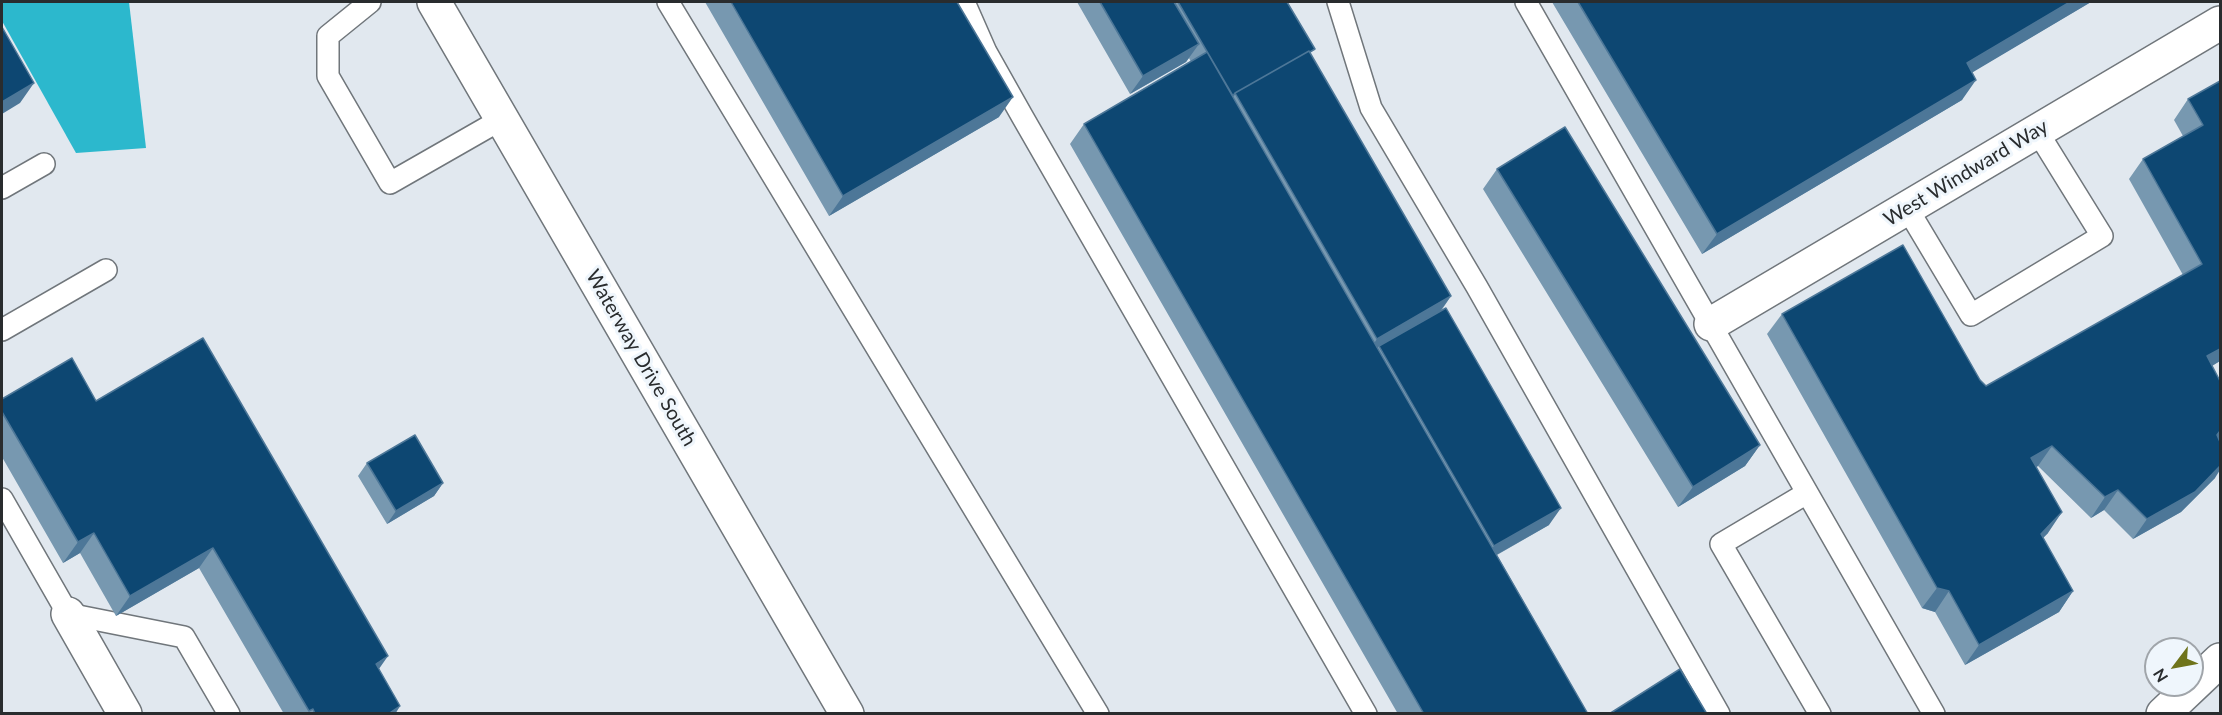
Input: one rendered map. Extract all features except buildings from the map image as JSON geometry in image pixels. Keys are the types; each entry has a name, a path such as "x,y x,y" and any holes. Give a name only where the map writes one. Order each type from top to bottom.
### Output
{"street":[{"name":"Waterway Drive South","path":"434,2 847,714"},
{"name":"West Windward Way","path":"1711,324 2220,23"},
{"path":"68,614 125,714"},
{"path":"2163,714 2220,660"}],"lane":[{"path":"370,2 328,36 328,76 390,183 502,119"},
{"path":"668,2 1098,714"},
{"path":"964,2 986,52 1017,107 1366,714"},
{"path":"1338,2 1371,108 1476,286 1719,714"},
{"path":"1526,2 1934,714"},
{"path":"1907,208 1971,315 2102,236 2037,131"},
{"path":"2,188 45,164"},
{"path":"2,330 106,270"},
{"path":"1807,494 1722,544 1820,714"},
{"path":"2,499 68,614 184,637 229,714"}],"water":[{"path":"2,2 129,2 146,148 76,153 2,21"}]}
